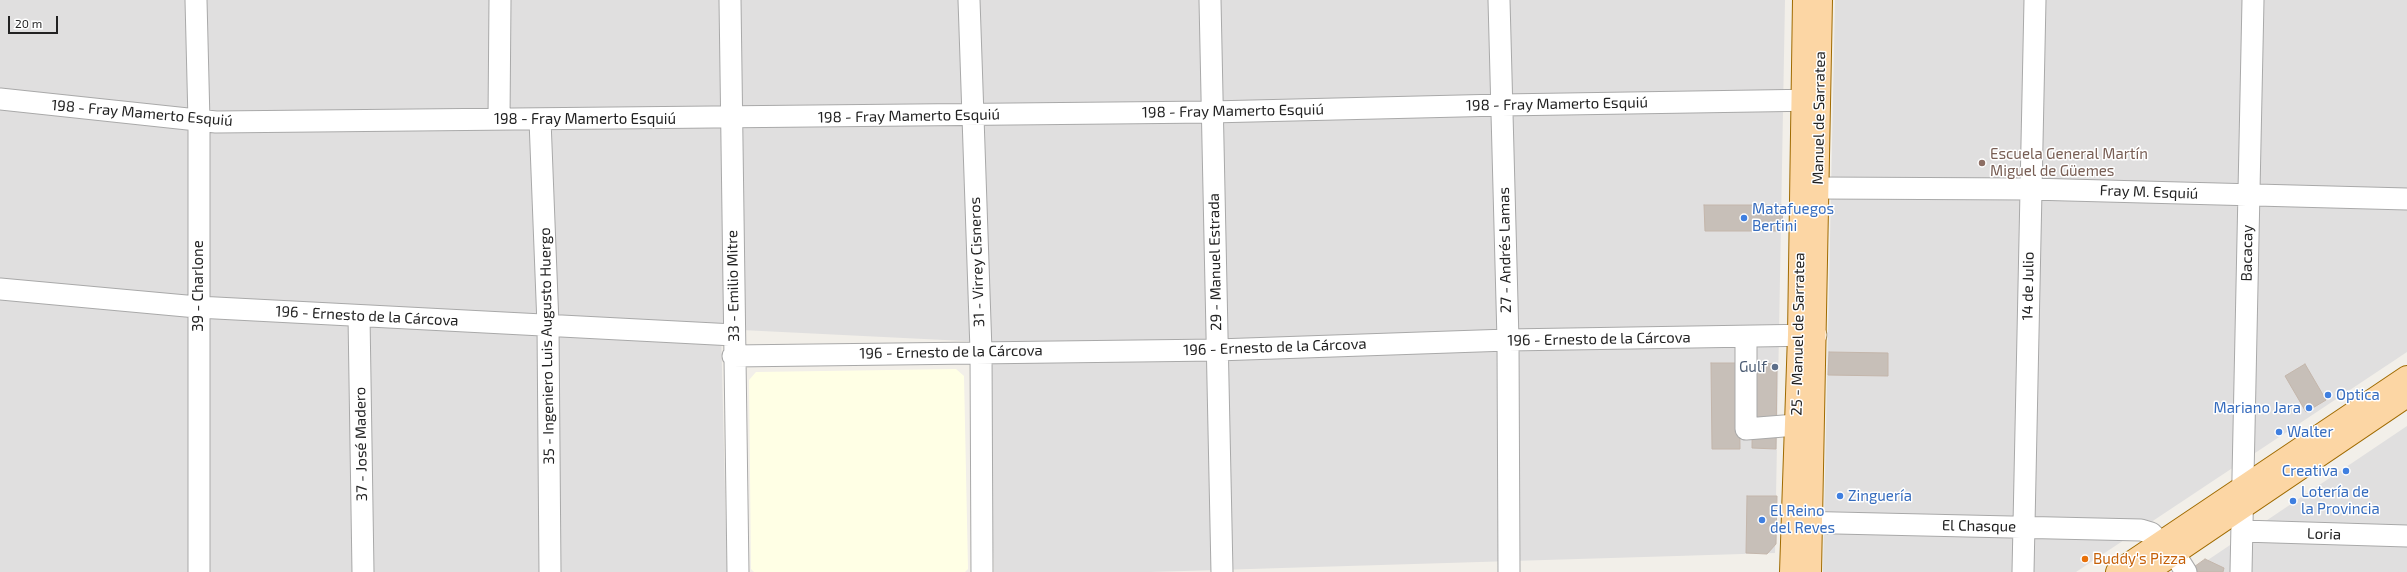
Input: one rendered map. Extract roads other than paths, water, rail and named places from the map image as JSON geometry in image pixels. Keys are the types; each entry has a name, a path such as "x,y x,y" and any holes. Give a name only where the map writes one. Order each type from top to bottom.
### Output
{"main road":[{"name":"25 - Manuel de Sarratea","path":"1791,572 1802,522 1796,425 1808,335 1811,100 1804,0"},
{"name":"Manuel de Sarratea","path":"1810,572 1802,522 1808,335 1818,188 1811,100 1821,0"},
{"path":"2117,572 2168,548 2243,497 2407,377"},
{"path":"2243,497 2407,396"},
{"path":"2147,572 2168,548"}],"street":[{"name":"39 - Charlone","path":"196,0 199,121 197,307 199,572"},
{"path":"499,119 500,0"},
{"name":"33 - Emilio Mitre","path":"730,0 733,356 738,572"},
{"name":"31 - Virrey Cisneros","path":"969,0 971,115 981,351 982,572"},
{"name":"29 - Manuel Estrada","path":"1210,0 1211,112 1218,350 1222,572"},
{"name":"27 - Andrés Lamas","path":"1499,0 1508,340 1509,572"},
{"name":"14 de Julio","path":"2023,572 2035,0"},
{"name":"Bacacay","path":"2241,572 2252,0"},
{"name":"198 - Fray Mamerto Esquiú","path":"0,99 199,121 540,120 1211,112 1811,100"},
{"name":"35 - Ingeniero Luis Augusto Huergo","path":"540,120 548,325 550,572"},
{"name":"Fray M. Esquiú","path":"1818,188 2030,189 2407,199"},
{"name":"196 - Ernesto de la Cárcova","path":"0,289 197,307 734,335"},
{"name":"37 - José Madero","path":"359,316 363,572"},
{"name":"196 - Ernesto de la Cárcova","path":"733,356 981,351 1218,350 1508,340 1808,335"},
{"path":"1746,336 1746,429 1796,425"},
{"name":"El Chasque","path":"1802,522 2141,530 2151,533 2168,548"},
{"name":"Loria","path":"2242,531 2407,536"},
{"path":"2168,548 2186,572"}],"place":[{"name":"Escuela General Martín Miguel de Güemes","path":"1982,163"},
{"name":"Matafuegos Bertini","path":"1744,218"},
{"name":"Gulf","path":"1775,367"},
{"name":"Optica","path":"2328,395"},
{"name":"Mariano Jara","path":"2309,408"},
{"name":"Walter","path":"2279,432"},
{"name":"Creativa","path":"2346,471"},
{"name":"Zinguería","path":"1840,496"},
{"name":"Lotería de la Provincia","path":"2293,501"},
{"name":"El Reino del Reves","path":"1762,520"},
{"name":"Buddy's Pizza","path":"2085,559"}]}
